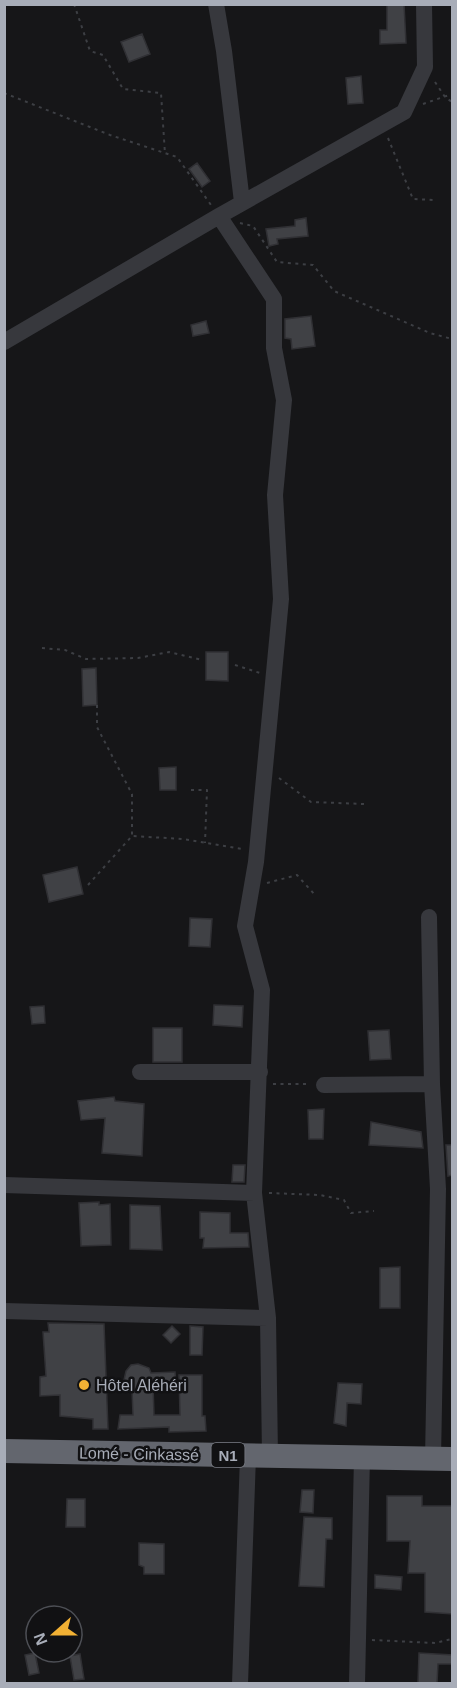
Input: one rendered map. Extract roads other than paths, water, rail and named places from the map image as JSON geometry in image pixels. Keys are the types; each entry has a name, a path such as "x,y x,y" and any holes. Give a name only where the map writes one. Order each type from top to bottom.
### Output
{"highway":[{"name":"Lomé - Cinkassé","path":"4,1451 443,1459"}],"street":[{"path":"216,4 224,51 242,202"},
{"path":"4,342 242,202 404,112 424,67 424,4"},
{"path":"219,216 274,299 274,348 284,400 275,495 281,599 253,878 245,926 262,990 254,1193 268,1318 240,1683"},
{"path":"429,917 432,1084 445,1211 443,1459"},
{"path":"140,1072 259,1077"},
{"path":"324,1085 432,1084"},
{"path":"4,1185 254,1193"},
{"path":"4,1311 268,1318"},
{"path":"357,1683 362,1457"}],"place":[{"name":"Hôtel Aléhéri","path":"84,1385"}]}
